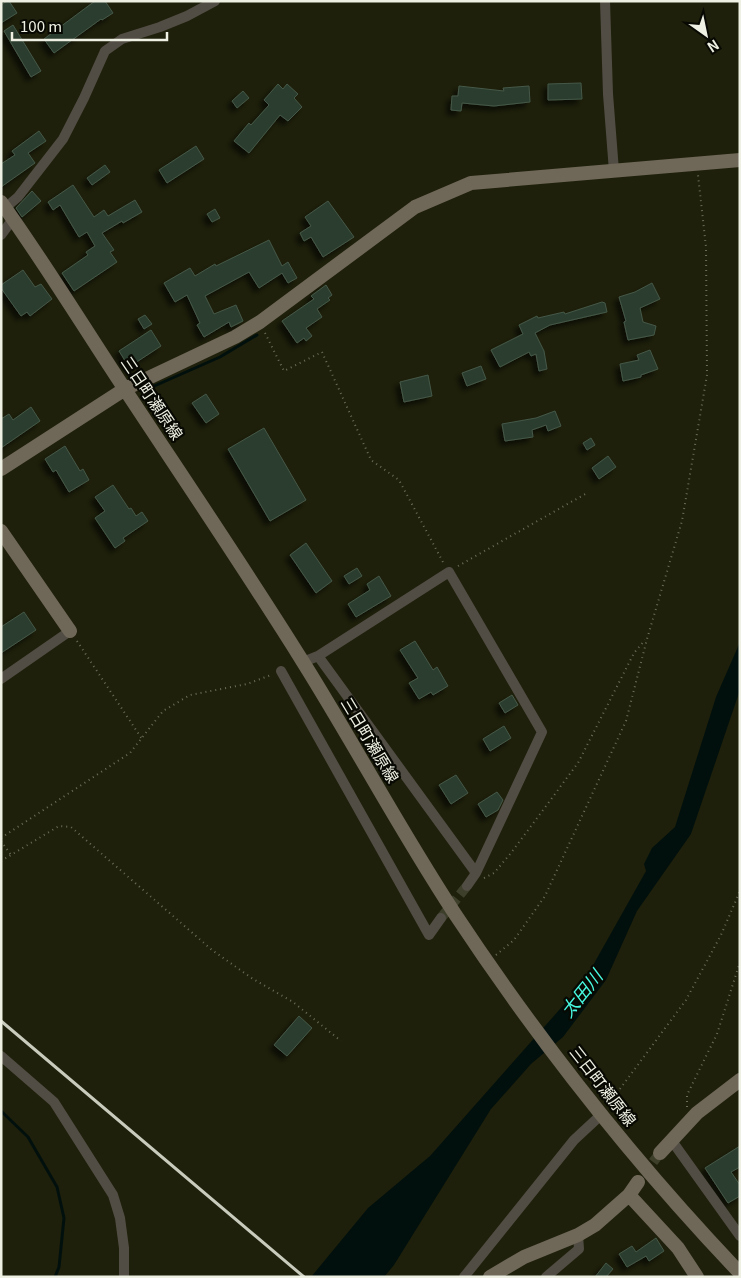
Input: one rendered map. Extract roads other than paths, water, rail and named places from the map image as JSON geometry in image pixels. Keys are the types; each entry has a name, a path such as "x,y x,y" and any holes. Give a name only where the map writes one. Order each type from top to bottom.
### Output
{"street":[{"path":"1,235 6,209 18,197 63,139 105,51 122,39 187,16 215,1"},
{"path":"605,1 608,94 614,171"},
{"path":"1,469 125,389 235,337 260,322 415,207 471,183 740,160"},
{"name":"三日町瀬原線","path":"6,209 303,662 384,800 455,913 497,974 592,1102 680,1209 740,1273"},
{"path":"1,531 70,631 1,679"},
{"path":"303,662 318,656 449,572 542,732 476,873 466,886"},
{"path":"318,656 476,873"},
{"path":"282,671 429,935 441,918"},
{"path":"1,1056 54,1102 112,1196 120,1218 124,1248 124,1277"},
{"path":"660,1153 697,1113 740,1080"},
{"path":"464,1277 574,1140 602,1114"},
{"path":"672,1141 740,1236"},
{"path":"490,1277 524,1257 578,1235 595,1225 628,1195 638,1182"},
{"path":"628,1195 678,1248 697,1277"},
{"path":"546,1277 579,1249 578,1235"}],"water":[{"name":"太田川","path":"740,642 739,693 691,834 637,911 606,980 563,1037 531,1064 491,1109 394,1265 384,1277 311,1277 368,1208 430,1156 583,983 646,871 644,864 652,848 675,827 716,697"}],"waterway":[{"path":"152,387 220,357 257,335"},
{"path":"1,1111 28,1137 57,1187 64,1218 59,1267 55,1277"}],"tunnel":[{"path":"441,918 467,886"},
{"path":"644,1174 660,1153"}],"railway":[{"path":"1,1021 304,1277"}]}
